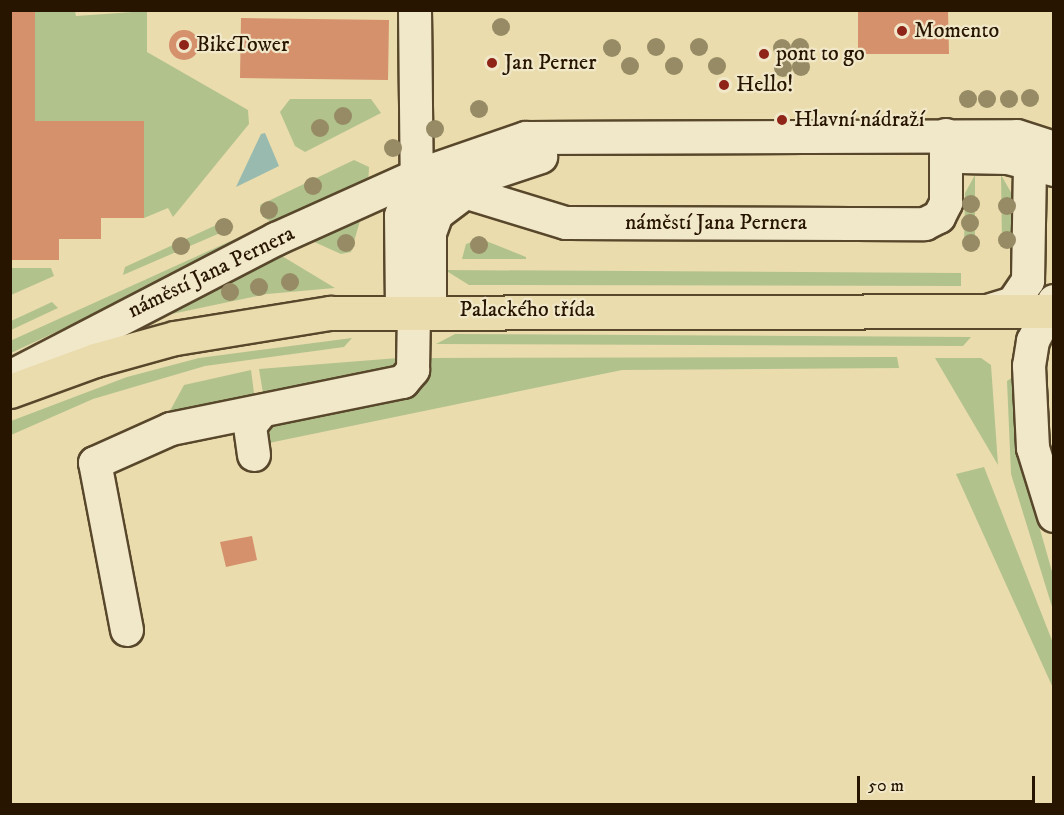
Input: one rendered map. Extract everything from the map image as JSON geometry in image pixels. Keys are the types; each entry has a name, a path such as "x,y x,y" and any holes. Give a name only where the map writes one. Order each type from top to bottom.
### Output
{"main road":[{"name":"Palackého třída","path":"10,391 95,360 213,329 313,315 415,310 1052,312"}],"street":[{"path":"415,10 416,176 429,242"},
{"name":"náměstí Jana Pernera","path":"10,377 169,291 416,176 537,137 946,146 1037,158"},
{"path":"415,310 437,214 462,192 504,167 541,157 946,146"},
{"name":"náměstí Jana Pernera","path":"416,176 566,223 925,224 943,211 946,146"},
{"path":"980,312 1017,300 1030,267 1037,158"},
{"path":"127,630 95,463 171,429 407,380 414,365 415,310 401,216 416,176"},
{"path":"1029,366 1052,312 1030,267"},
{"path":"980,312 1014,325 1029,366 1033,448 1053,516"},
{"path":"254,455 250,426 262,411"}],"green space":[{"path":"35,10 75,11 76,16 147,11 147,52 248,110 249,124 173,217 168,208 144,218 144,121 53,121 35,126"},
{"path":"290,99 371,99 381,113 305,152 295,146 280,112"},
{"path":"354,160 369,167 368,187 281,228 263,217 260,205"},
{"path":"975,175 975,248 964,248 965,193"},
{"path":"1001,175 1012,194 1012,244 1002,244"},
{"path":"364,207 351,252 341,254 301,236"},
{"path":"225,221 234,227 123,275 125,267"},
{"path":"246,234 255,239 11,353 10,341"},
{"path":"481,239 526,257 526,259 462,259 466,244"},
{"path":"272,250 335,288 267,294 162,316"},
{"path":"11,268 51,268 54,276 11,295"},
{"path":"445,270 961,273 961,286 469,285"},
{"path":"52,302 58,308 11,330 11,321"},
{"path":"455,334 971,337 963,346 436,344"},
{"path":"352,338 344,347 205,366 93,399 11,435 11,421 127,377 199,358"},
{"path":"897,357 899,368 622,370 264,444 272,422 419,392 430,377 431,358"},
{"path":"398,358 390,372 264,399 259,369"},
{"path":"935,358 981,358 991,365 998,465"},
{"path":"251,370 255,401 165,420 184,385"},
{"path":"1019,373 1022,466 1053,575 1053,610 1011,474 1007,381"},
{"path":"984,467 1053,643 1053,688 956,474"}],"water":[{"path":"265,133 279,166 236,187 261,134"}],"building":[{"path":"10,10 35,10 35,121 144,121 144,218 101,218 101,239 59,239 59,260 10,260"},
{"path":"858,10 948,10 949,54 858,54"},
{"path":"241,18 389,20 388,80 240,78"},
{"name":"BikeTower","path":"184,30 190,31 198,39 198,51 190,59 184,60 178,59 170,51 169,45 170,39 178,31"},
{"path":"252,536 257,560 226,567 220,542"}],"place":[{"name":"Momento","path":"902,31"},
{"name":"BikeTower","path":"184,45"},
{"name":"pont to go","path":"764,54"},
{"name":"Jan Perner","path":"492,63"},
{"name":"Hello!","path":"724,85"},
{"name":"Hlavní nádraží","path":"782,120"}]}
